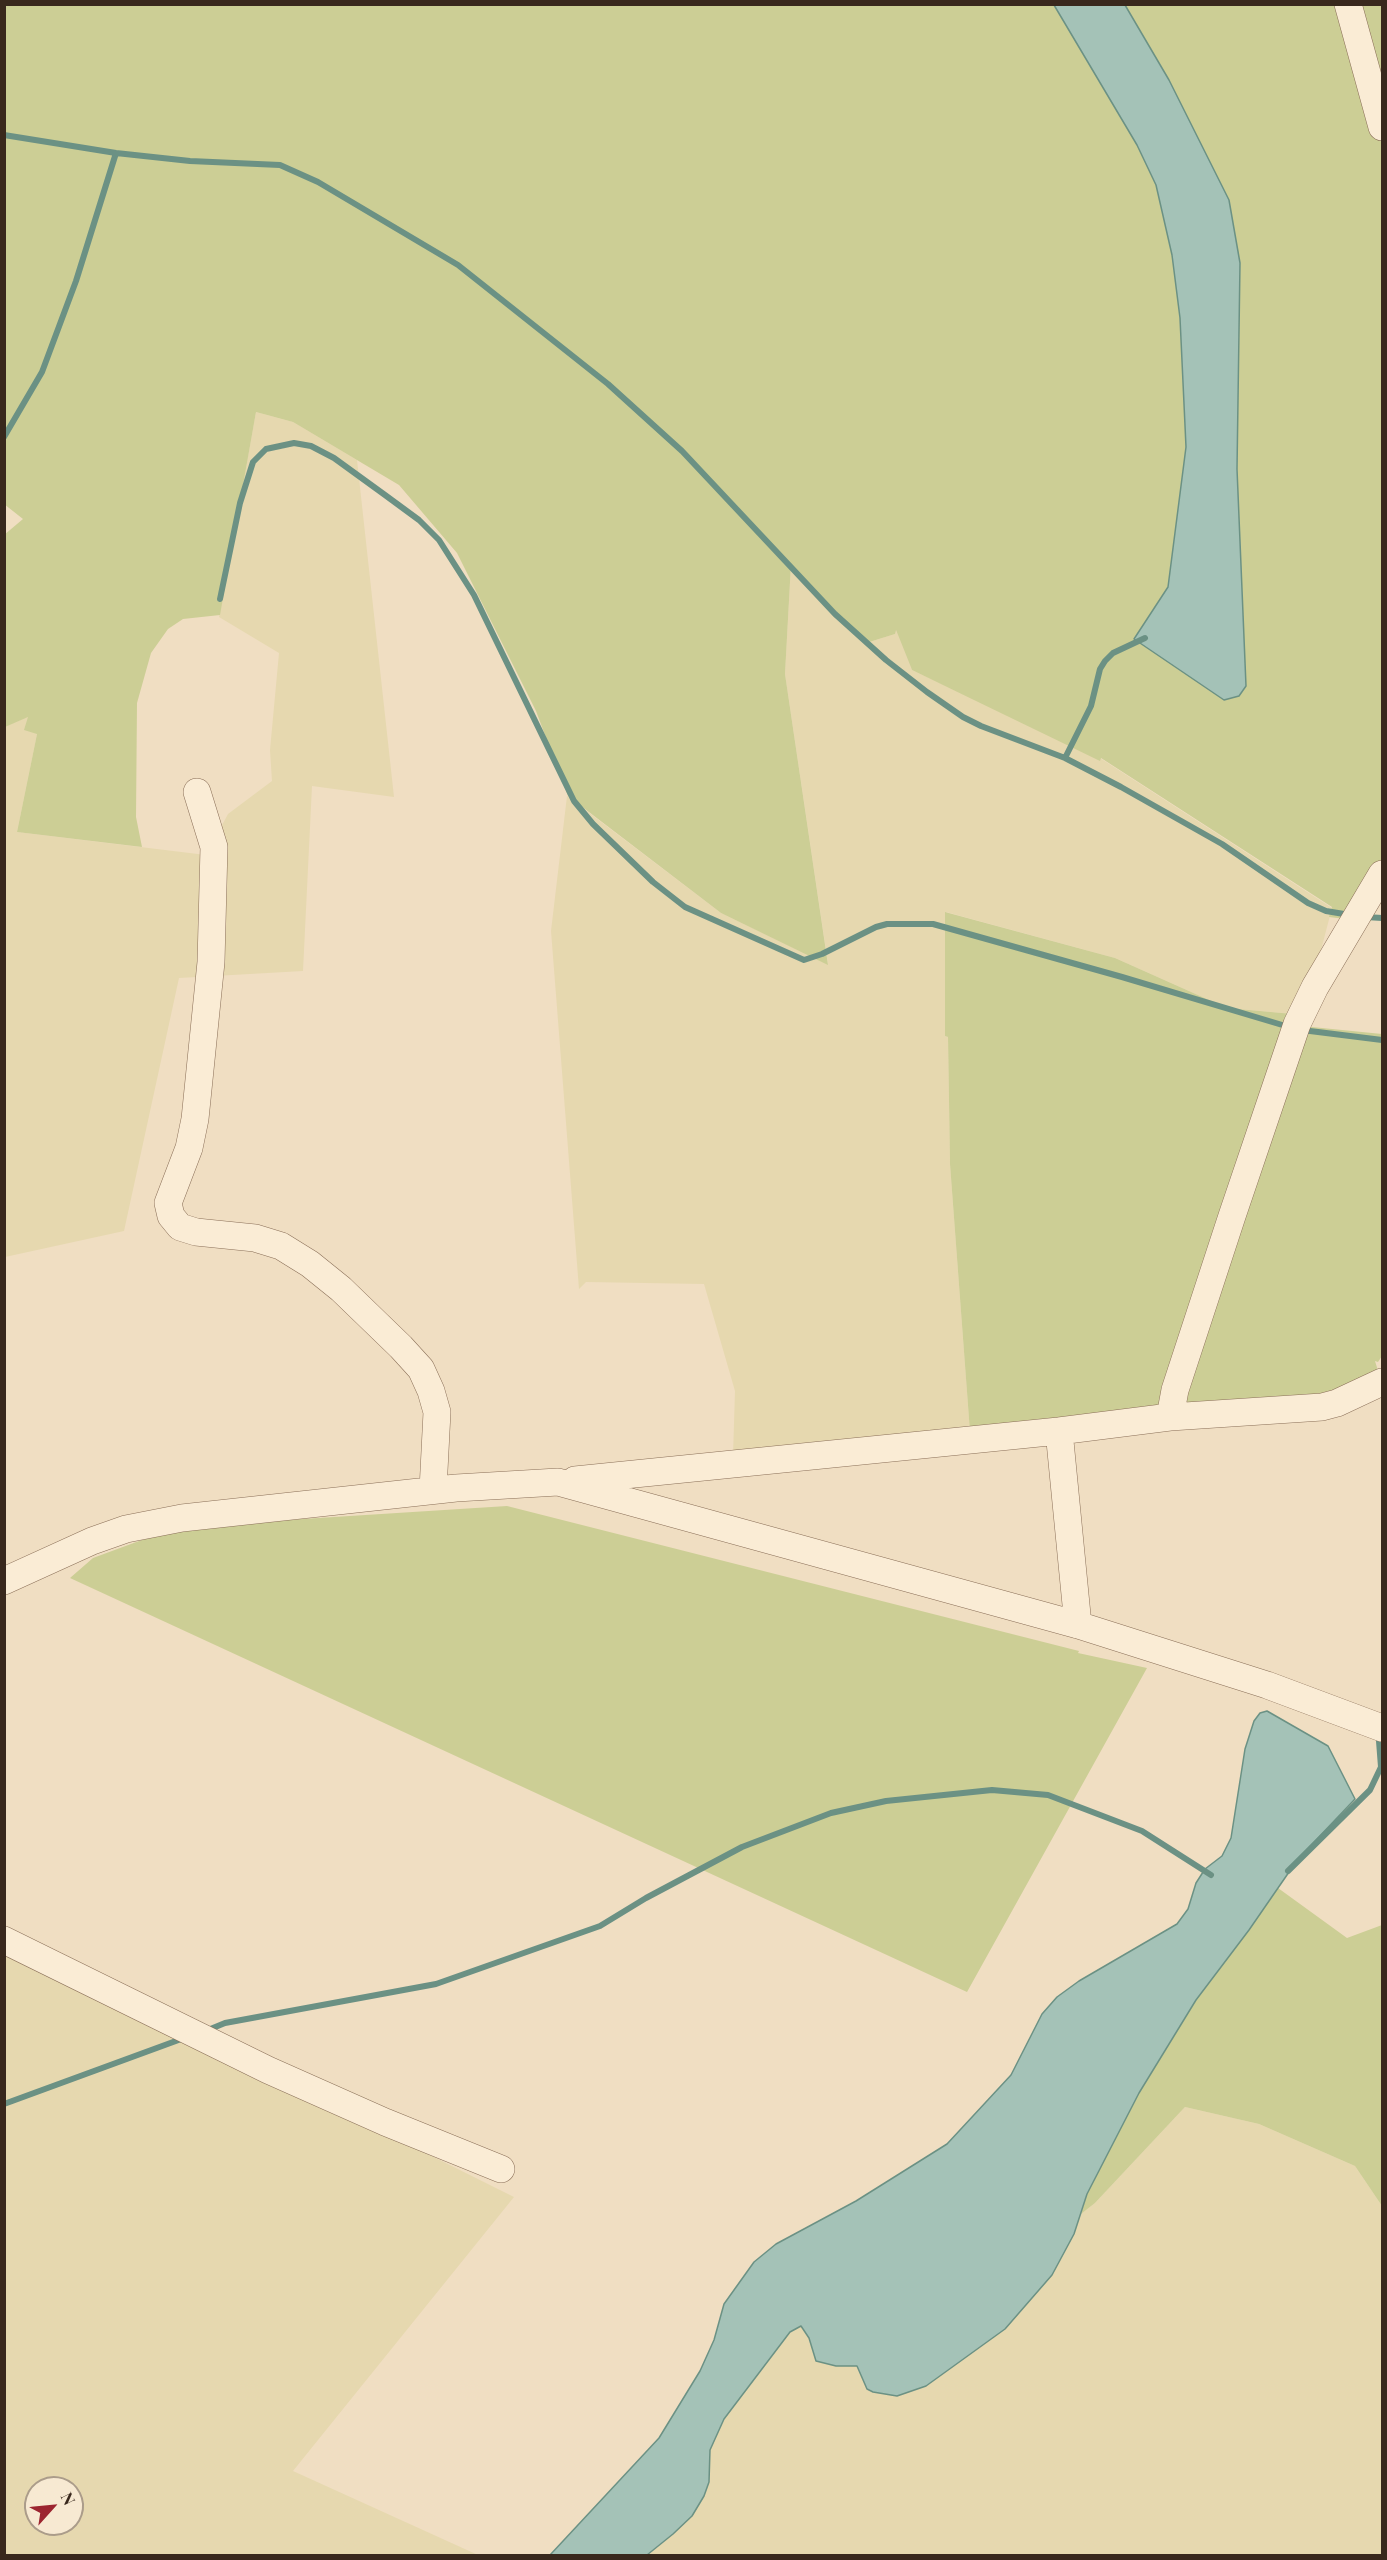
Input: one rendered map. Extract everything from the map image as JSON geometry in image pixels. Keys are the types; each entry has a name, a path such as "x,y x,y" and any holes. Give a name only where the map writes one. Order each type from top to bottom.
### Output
{"street":[{"path":"1348,4 1383,127"},
{"path":"196,792 214,854 211,962 195,1119 189,1148 168,1203 171,1216 180,1227 196,1232 255,1238 281,1246 310,1264 341,1289 401,1347 421,1369 437,1412 434,1490"},
{"path":"1170,1417 1175,1390 1298,1024 1320,978 1383,874"},
{"path":"4,1581 44,1561 126,1529 182,1518 434,1490 558,1482 1059,1431 1170,1417 1322,1407 1337,1403 1383,1382"},
{"path":"1059,1431 1078,1625"},
{"path":"558,1482 1078,1625 1267,1685 1383,1728"},
{"path":"4,1940 268,2070 385,2122 501,2169"}],"shaded area":[{"path":"256,412 293,422 357,460 394,797 312,786 303,971 179,978 124,1231 5,1257 4,727 29,716 37,734 17,832 206,855 228,814 272,781 270,750 279,653 219,617"},
{"path":"791,564 866,643 895,634 894,629 896,630 912,670 1100,758 1332,908 1304,1015 1227,1008 1115,958 946,912 945,1036 948,1037 950,1164 970,1432 733,1456 735,1391 704,1284 586,1282 579,1289 551,931 567,796 721,913 828,964 785,674"},
{"path":"4,1943 514,2197 293,2471 478,2555 5,2555"},
{"path":"1185,2107 1259,2124 1355,2166 1382,2206 1382,2555 647,2556 673,2534 704,2496 709,2482 710,2450 724,2419 790,2332 801,2326 809,2338 814,2355 836,2366 857,2366 867,2389 1074,2234 1081,2214 1095,2203"}],"green space":[{"path":"5,5 1054,5 1137,145 1156,185 1172,255 1180,318 1186,447 1168,587 1134,639 1239,696 1246,686 1237,469 1240,263 1229,200 1169,80 1125,5 1382,5 1382,899 1370,922 1329,917 1332,907 1101,758 1100,761 912,670 896,630 895,634 866,643 791,564 785,674 828,965 721,913 568,796 536,711 457,553 399,485 293,422 256,412 220,615 183,619 168,629 151,653 137,703 136,817 142,847 17,832 37,734 24,730 28,717 5,727 4,535 23,519 4,504"},
{"path":"945,912 1115,958 1227,1008 1304,1015 1302,1026 1382,1034 1382,1356 1378,1362 1375,1361 1382,1384 1382,1395 970,1432 950,1164 948,1037 945,1036"},
{"path":"507,1506 1079,1651 1078,1653 1147,1668 967,1992 70,1578 93,1558 177,1527"},
{"path":"1278,1888 1347,1938 1382,1925 1382,2206 1355,2166 1259,2124 1185,2107 1095,2203 1081,2214 1087,2194 1139,2093 1196,2000"}],"water":[{"path":"1054,5 1125,5 1169,80 1229,200 1240,263 1237,469 1246,686 1239,696 1224,700 1134,639 1168,587 1186,447 1180,318 1172,255 1156,185 1137,145"},
{"path":"1267,1711 1328,1746 1355,1799 1298,1859 1249,1930 1196,2000 1139,2093 1087,2194 1074,2234 1052,2275 1005,2329 926,2386 897,2396 867,2389 857,2366 836,2366 816,2361 809,2338 801,2326 790,2332 724,2419 710,2450 709,2482 704,2496 692,2516 673,2534 647,2555 550,2555 659,2438 700,2371 714,2340 724,2304 754,2262 776,2244 856,2201 947,2144 1011,2075 1042,2014 1057,1997 1079,1981 1177,1924 1188,1909 1196,1883 1205,1869 1222,1856 1231,1838 1245,1749 1254,1721 1260,1713"}],"waterway":[{"path":"4,135 116,153 190,161 280,165 318,182 458,265 608,384 682,451 835,614 886,660 927,692 963,717 981,726 1065,758 1121,787 1222,844 1308,903 1326,911 1350,915"},
{"path":"4,437 42,372 76,281 116,153"},
{"path":"220,599 240,503 253,462 266,449 294,443 311,446 334,458 385,495 419,520 439,540 474,595 574,801 593,824 653,882 685,907 804,960 822,954 876,927 887,924 933,924 1289,1027"},
{"path":"1065,758 1091,706 1100,669 1105,661 1113,653 1145,638"},
{"path":"1366,917 1382,918"},
{"path":"1302,1030 1382,1040"},
{"path":"1288,1871 1370,1790 1381,1767 1379,1741 1381,1736"},
{"path":"208,2030 225,2023 436,1984 600,1926 646,1898 742,1847 831,1813 886,1801 992,1790 1048,1795 1142,1831 1211,1875"},
{"path":"4,2104 184,2038"}]}
